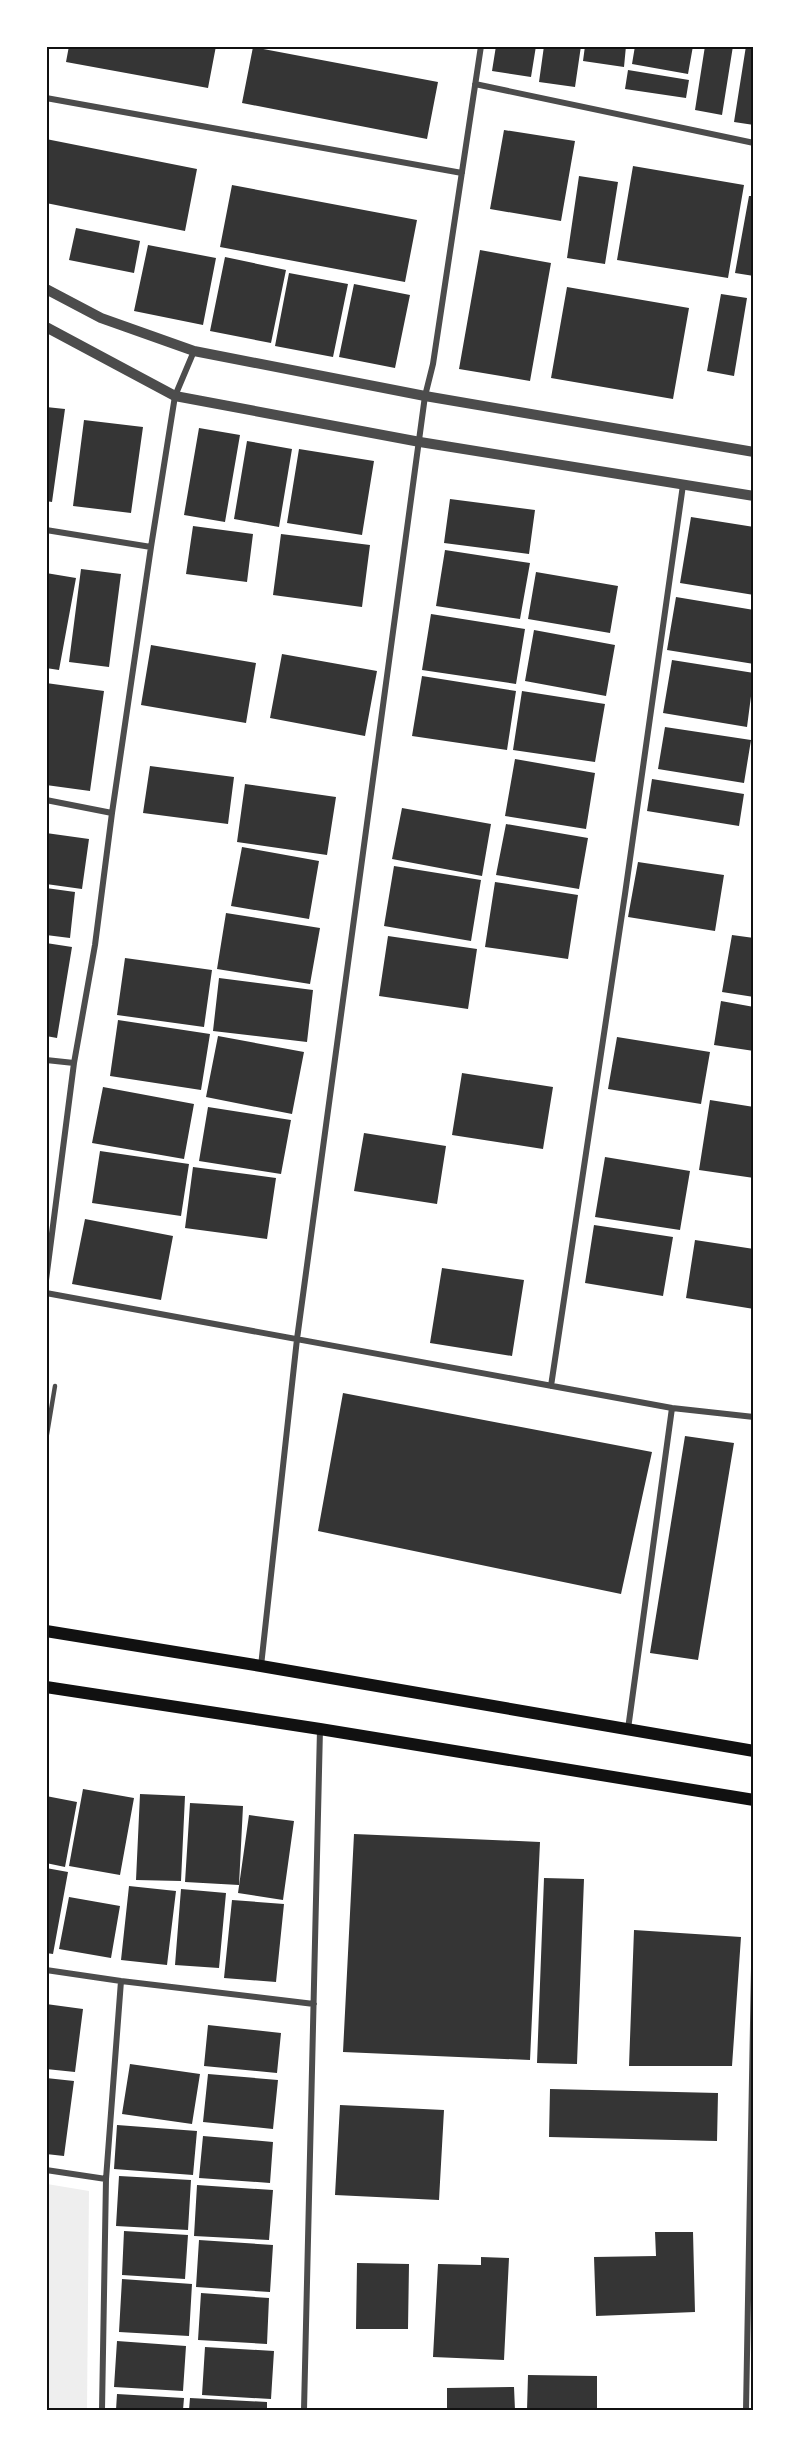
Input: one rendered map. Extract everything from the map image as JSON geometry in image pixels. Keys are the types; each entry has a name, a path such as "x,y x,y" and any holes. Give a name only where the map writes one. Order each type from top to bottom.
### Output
{"main road":[{"path":"46,1631 753,1751"},
{"path":"46,1688 320,1729 753,1800"}],"street":[{"path":"261,1666 297,1339 425,396 432,364 481,46"},
{"path":"475,84 753,143"},
{"path":"46,98 462,172"},
{"path":"46,289 101,318 194,351 425,396 753,452"},
{"path":"46,327 175,396 420,442 753,496"},
{"path":"46,1280 74,1063 95,945 112,813 175,396 194,351"},
{"path":"551,1386 625,894 683,485"},
{"path":"46,530 151,547"},
{"path":"46,800 112,813"},
{"path":"46,1060 74,1063"},
{"path":"46,1293 672,1408 753,1417"},
{"path":"627,1729 672,1408"},
{"path":"304,2410 320,1729"},
{"path":"746,2410 753,1968"},
{"path":"46,1970 314,2004"},
{"path":"102,2410 106,2179 122,1981"},
{"path":"46,2170 106,2179"}],"lane":[{"path":"46,1440 54,1386"}],"shaded area":[{"path":"47,2184 89,2191 87,2410 47,2410"}],"building":[{"path":"69,46 216,46 208,88 66,62"},
{"path":"496,46 536,46 531,77 492,71"},
{"path":"544,46 581,46 575,87 539,82"},
{"path":"585,46 626,46 624,67 583,61"},
{"path":"635,46 693,46 688,74 632,64"},
{"path":"705,46 733,46 722,115 695,110"},
{"path":"746,46 754,46 754,125 734,122"},
{"path":"253,47 438,82 427,139 242,103"},
{"path":"628,70 689,80 686,98 625,89"},
{"path":"504,130 575,141 561,221 490,209"},
{"path":"46,139 197,169 185,231 46,203"},
{"path":"633,166 744,185 728,278 617,260"},
{"path":"579,176 618,182 605,264 567,258"},
{"path":"232,185 417,220 405,282 220,247"},
{"path":"749,196 754,196 754,276 735,273"},
{"path":"76,228 140,241 134,273 69,260"},
{"path":"148,245 216,258 203,325 134,311"},
{"path":"480,250 551,263 530,381 459,369"},
{"path":"225,257 286,270 271,343 210,331"},
{"path":"289,273 348,284 333,357 275,346"},
{"path":"354,284 410,295 395,368 339,357"},
{"path":"567,287 689,308 673,399 551,378"},
{"path":"721,294 747,298 734,376 707,371"},
{"path":"46,407 65,409 52,502 46,501"},
{"path":"84,420 143,427 131,513 73,506"},
{"path":"199,428 240,435 225,522 184,515"},
{"path":"247,441 292,449 279,527 234,519"},
{"path":"299,449 374,461 362,535 287,523"},
{"path":"450,499 535,510 529,554 444,543"},
{"path":"691,517 754,527 754,595 680,583"},
{"path":"193,526 253,534 247,582 186,574"},
{"path":"281,534 370,545 362,607 273,595"},
{"path":"445,550 530,563 520,619 436,606"},
{"path":"81,569 121,574 109,667 69,662"},
{"path":"536,572 618,586 610,633 528,619"},
{"path":"46,573 76,578 59,670 46,668"},
{"path":"676,597 754,610 754,664 667,650"},
{"path":"431,614 525,629 516,684 422,670"},
{"path":"534,630 615,645 606,696 525,681"},
{"path":"151,645 256,663 246,723 141,705"},
{"path":"282,654 377,671 365,736 270,718"},
{"path":"672,660 754,673 747,727 663,713"},
{"path":"422,676 516,691 507,750 412,736"},
{"path":"46,683 104,691 90,791 46,785"},
{"path":"522,691 605,704 595,762 513,750"},
{"path":"665,727 751,740 744,783 658,769"},
{"path":"515,759 595,773 586,829 505,816"},
{"path":"150,766 234,777 228,824 143,813"},
{"path":"652,779 744,794 739,826 647,811"},
{"path":"245,784 336,797 327,855 237,842"},
{"path":"402,808 491,824 482,876 392,859"},
{"path":"506,824 588,838 579,889 496,875"},
{"path":"46,833 89,839 82,889 46,884"},
{"path":"242,847 319,861 309,919 231,906"},
{"path":"638,862 724,875 715,931 628,917"},
{"path":"394,866 481,880 471,941 384,926"},
{"path":"495,882 578,895 568,959 485,947"},
{"path":"46,888 75,892 70,938 46,935"},
{"path":"226,913 320,928 310,984 217,969"},
{"path":"732,935 754,938 754,997 722,992"},
{"path":"388,936 477,949 468,1009 379,996"},
{"path":"46,943 72,947 57,1038 46,1036"},
{"path":"125,958 212,970 204,1027 117,1015"},
{"path":"219,978 313,990 307,1042 213,1031"},
{"path":"721,1001 754,1007 754,1051 714,1045"},
{"path":"118,1020 210,1034 201,1090 110,1076"},
{"path":"218,1036 304,1052 292,1114 206,1097"},
{"path":"617,1037 710,1052 701,1104 608,1089"},
{"path":"462,1073 553,1087 543,1149 452,1135"},
{"path":"103,1087 194,1104 184,1159 92,1143"},
{"path":"710,1100 754,1107 754,1178 699,1170"},
{"path":"208,1107 291,1120 281,1174 199,1161"},
{"path":"364,1133 446,1146 437,1204 354,1191"},
{"path":"100,1151 189,1164 181,1216 92,1203"},
{"path":"605,1157 690,1171 680,1230 595,1217"},
{"path":"193,1167 276,1178 267,1239 185,1228"},
{"path":"85,1219 173,1236 161,1300 72,1284"},
{"path":"594,1225 673,1237 663,1296 585,1283"},
{"path":"695,1240 754,1249 754,1309 686,1298"},
{"path":"442,1268 524,1280 512,1356 430,1343"},
{"path":"343,1393 652,1452 621,1594 318,1531"},
{"path":"685,1436 734,1443 698,1660 650,1653"},
{"path":"83,1789 134,1798 120,1875 69,1866"},
{"path":"140,1794 185,1796 181,1881 136,1880"},
{"path":"46,1796 77,1802 65,1867 46,1863"},
{"path":"190,1803 243,1806 239,1885 185,1882"},
{"path":"249,1815 294,1821 283,1900 238,1893"},
{"path":"354,1834 540,1842 530,2060 343,2052"},
{"path":"46,1868 68,1872 53,1954 46,1953"},
{"path":"544,1878 584,1879 577,2064 537,2063"},
{"path":"129,1886 176,1891 167,1965 121,1960"},
{"path":"181,1889 226,1893 219,1968 175,1965"},
{"path":"69,1897 120,1906 111,1958 59,1949"},
{"path":"232,1900 284,1904 276,1982 224,1978"},
{"path":"634,1930 741,1937 732,2066 629,2066"},
{"path":"46,2004 83,2009 75,2072 46,2069"},
{"path":"208,2025 281,2033 277,2073 204,2066"},
{"path":"130,2064 200,2074 192,2124 122,2114"},
{"path":"208,2074 278,2080 273,2129 203,2122"},
{"path":"46,2078 74,2081 64,2156 46,2154"},
{"path":"550,2089 718,2093 717,2141 549,2137"},
{"path":"340,2105 444,2110 439,2200 335,2195"},
{"path":"117,2125 197,2131 193,2175 114,2169"},
{"path":"203,2136 273,2142 270,2183 199,2178"},
{"path":"119,2176 191,2180 188,2230 116,2226"},
{"path":"197,2185 273,2190 269,2240 194,2236"},
{"path":"124,2231 188,2235 185,2279 122,2275"},
{"path":"655,2232 693,2232 695,2312 596,2316 594,2257 656,2256"},
{"path":"199,2240 273,2245 270,2292 196,2287"},
{"path":"481,2257 509,2258 504,2360 433,2357 438,2264 481,2265"},
{"path":"357,2263 409,2264 408,2329 356,2329"},
{"path":"122,2279 192,2284 189,2336 119,2332"},
{"path":"201,2293 269,2298 267,2344 198,2340"},
{"path":"117,2341 186,2346 183,2391 114,2387"},
{"path":"205,2347 274,2351 271,2399 202,2395"},
{"path":"528,2375 597,2376 597,2410 527,2410"},
{"path":"514,2387 515,2410 447,2410 447,2388"},
{"path":"117,2394 184,2398 183,2410 116,2410"},
{"path":"190,2398 267,2402 267,2410 189,2410"},
{"path":"623,2408 660,2409 660,2410 623,2410"}]}
